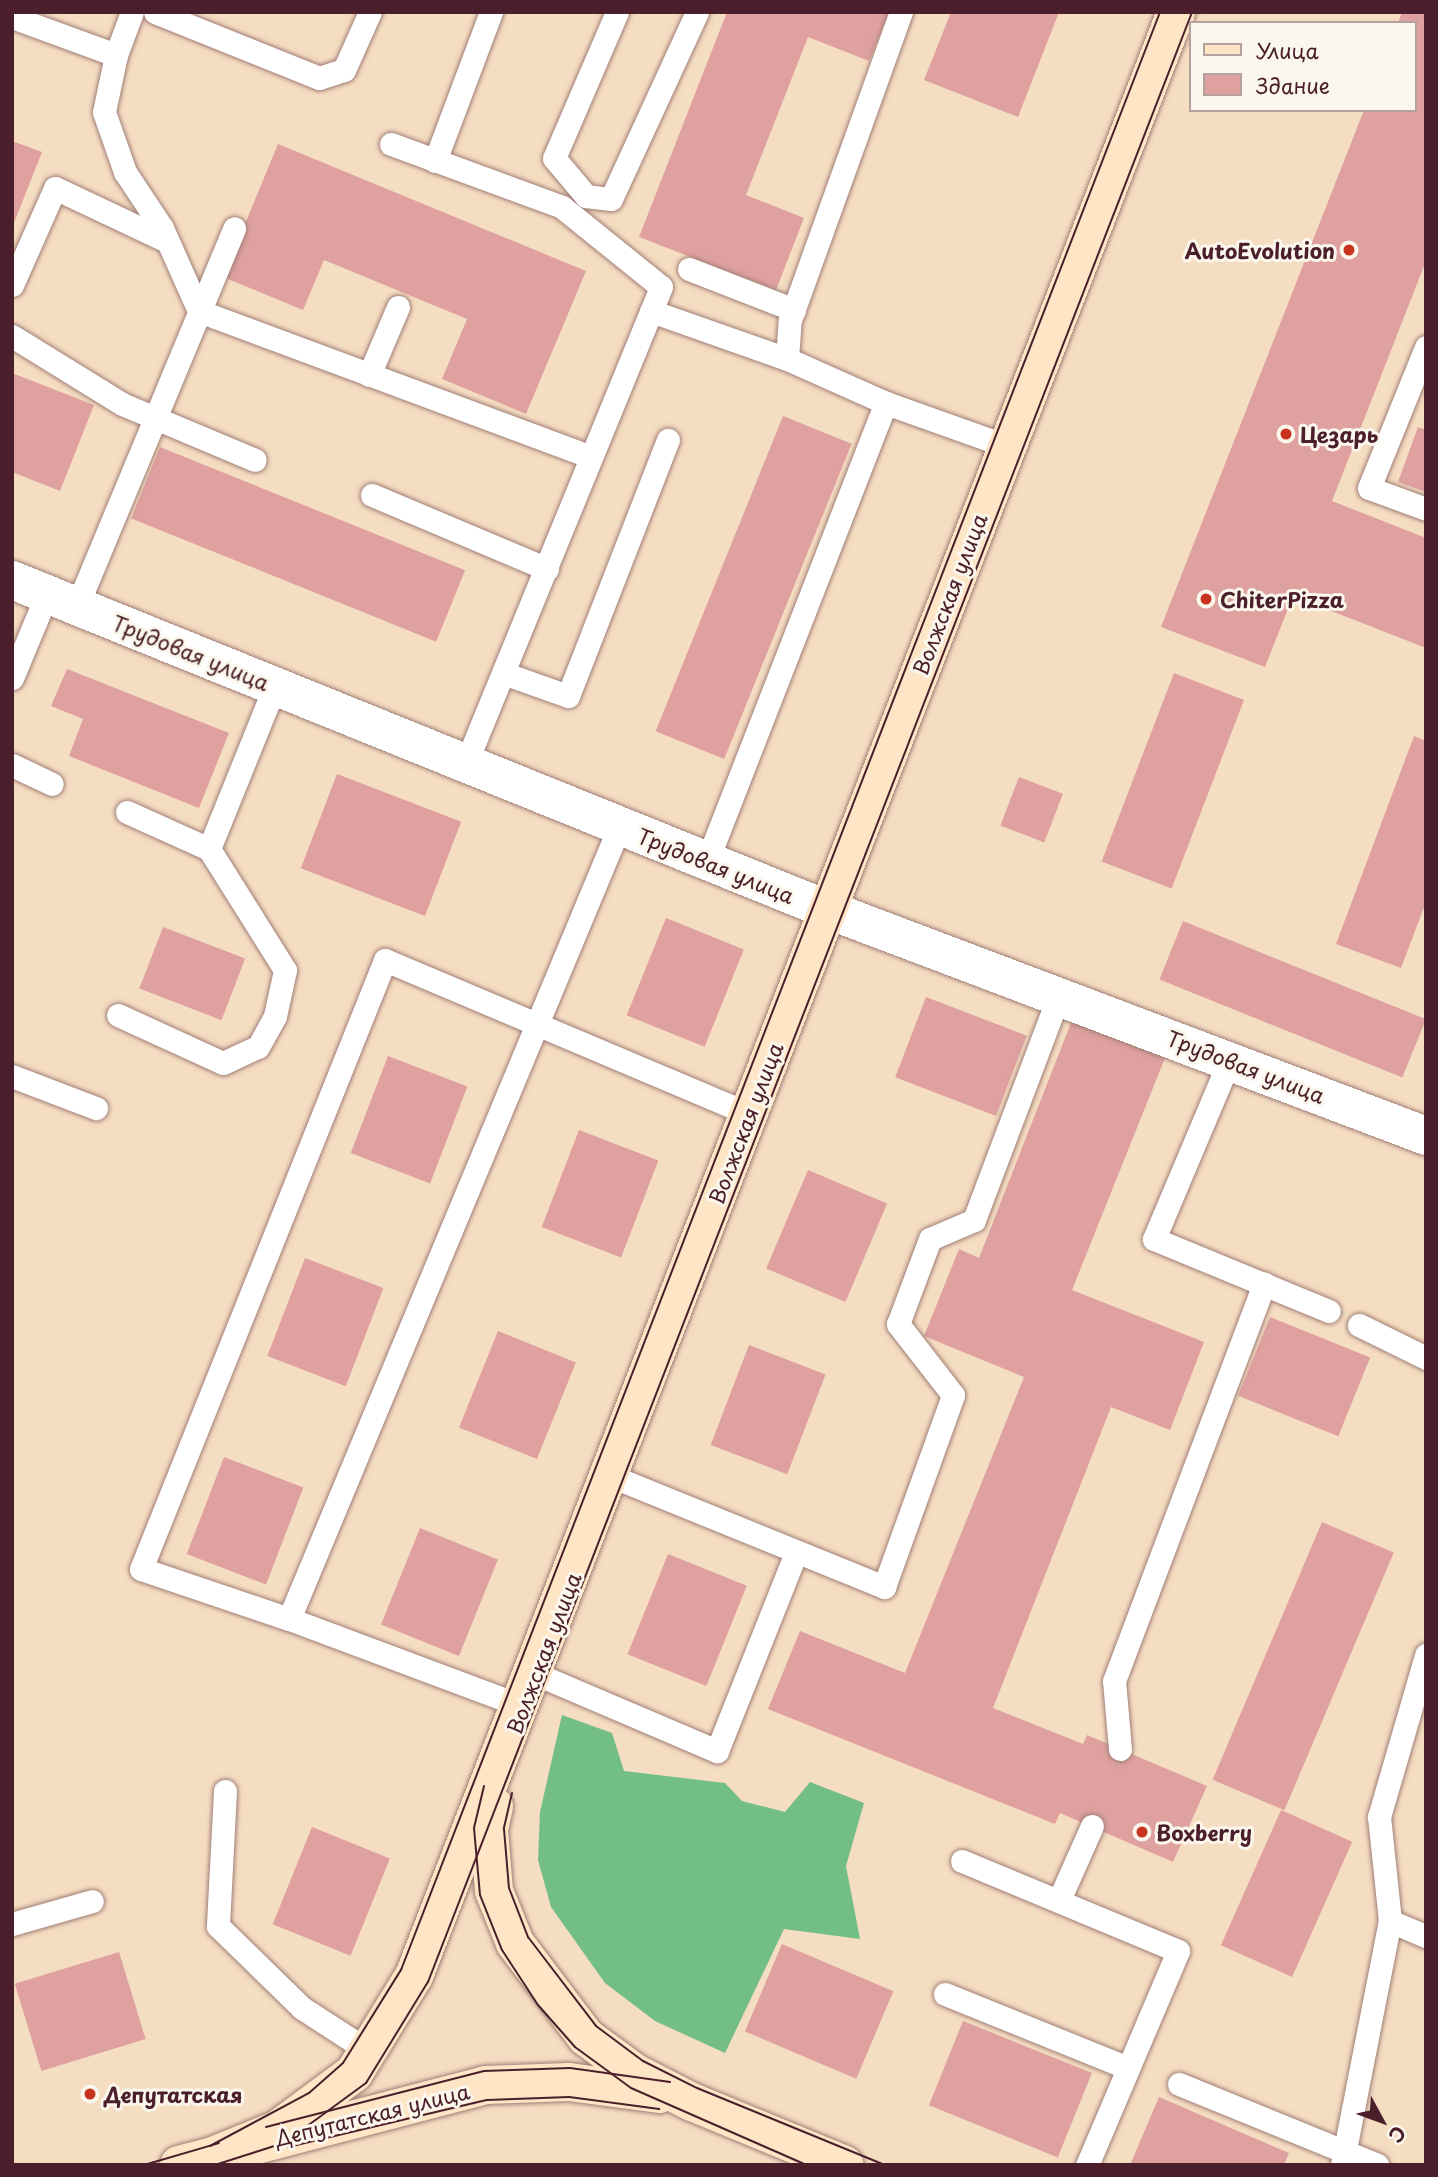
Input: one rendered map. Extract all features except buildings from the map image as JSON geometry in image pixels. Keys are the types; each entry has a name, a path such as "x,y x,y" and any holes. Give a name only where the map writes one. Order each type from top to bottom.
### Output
{"street":[{"name":"Волжская улица","path":"215,2154 277,2130 318,2105 370,2052 414,1976 507,1746 826,909 1176,12"},
{"name":"Трудовая улица","path":"12,580 826,909 1060,993 1426,1136"},
{"name":"Депутатская улица","path":"507,1746 489,1830 494,1891 515,1943 586,2037 635,2073 692,2102 845,2165"},
{"name":"Депутатская улица","path":"179,2165 486,2085 569,2082 692,2102"}],"lane":[{"path":"132,12 116,55 104,112 125,172 167,241 199,312 591,457"},
{"path":"155,12 319,78 344,70 370,12"},
{"path":"435,161 491,12"},
{"path":"617,12 554,158 586,196 611,200 697,12"},
{"path":"787,359 794,310 901,12"},
{"path":"12,17 116,55"},
{"path":"391,144 573,214 661,287 466,763"},
{"path":"12,285 55,188 167,241"},
{"path":"12,678 62,600 155,418 234,228"},
{"path":"689,269 794,310"},
{"path":"369,374 398,307"},
{"path":"651,311 787,359 886,403 1007,446"},
{"path":"12,336 155,418 255,460"},
{"path":"1426,347 1370,488 1426,509"},
{"path":"707,861 886,403"},
{"path":"503,673 568,696 668,440"},
{"path":"372,495 547,569"},
{"path":"209,849 275,686"},
{"path":"12,765 52,784"},
{"path":"118,1015 223,1063 258,1047 275,1016 285,970 209,849 127,812"},
{"path":"289,1619 620,825"},
{"path":"748,1113 384,960 141,1569 289,1619 528,1690 718,1751 795,1555"},
{"path":"611,1476 795,1555 884,1587 953,1395 898,1324 930,1239 974,1220 1060,993"},
{"path":"1230,1059 1154,1239 1329,1311"},
{"path":"12,1076 96,1108"},
{"path":"1120,1749 1114,1681 1264,1283"},
{"path":"1359,1325 1426,1358"},
{"path":"1345,2159 1390,1921 1378,1817 1426,1654"},
{"path":"225,1791 218,1926 302,2008 370,2052"},
{"path":"1059,1899 1091,1826"},
{"path":"962,1861 1059,1899 1178,1951 1087,2165"},
{"path":"12,1924 92,1901"},
{"path":"1390,1921 1426,1936"},
{"path":"945,1994 1128,2068"},
{"path":"1179,2084 1345,2159 1377,2165"}],"green space":[{"path":"562,1715 612,1733 624,1771 725,1783 742,1801 785,1812 810,1782 864,1803 846,1866 860,1939 784,1929 725,2053 655,2021 605,1983 551,1907 538,1860 540,1812"}],"tram line":[{"path":"210,2146 309,2093 343,2063 401,1970 1160,12"},
{"path":"218,2164 284,2143 366,2083 428,1982 1192,12"},
{"path":"484,1786 474,1828 480,1895 502,1950 538,2005 575,2047 631,2088 806,2165"},
{"path":"512,1793 504,1829 509,1888 528,1937 596,2026 643,2061 697,2088 885,2165"},
{"path":"266,2127 484,2071 570,2068 670,2082"},
{"path":"288,2147 487,2100 569,2097 659,2109"},
{"path":"144,2165 219,2143"}],"place":[{"name":"AutoEvolution","path":"1349,250"},
{"name":"Цезарь","path":"1286,434"},
{"name":"ChiterPizza","path":"1206,599"},
{"name":"Boxberry","path":"1142,1832"},
{"name":"Депутатская","path":"90,2094"}]}
